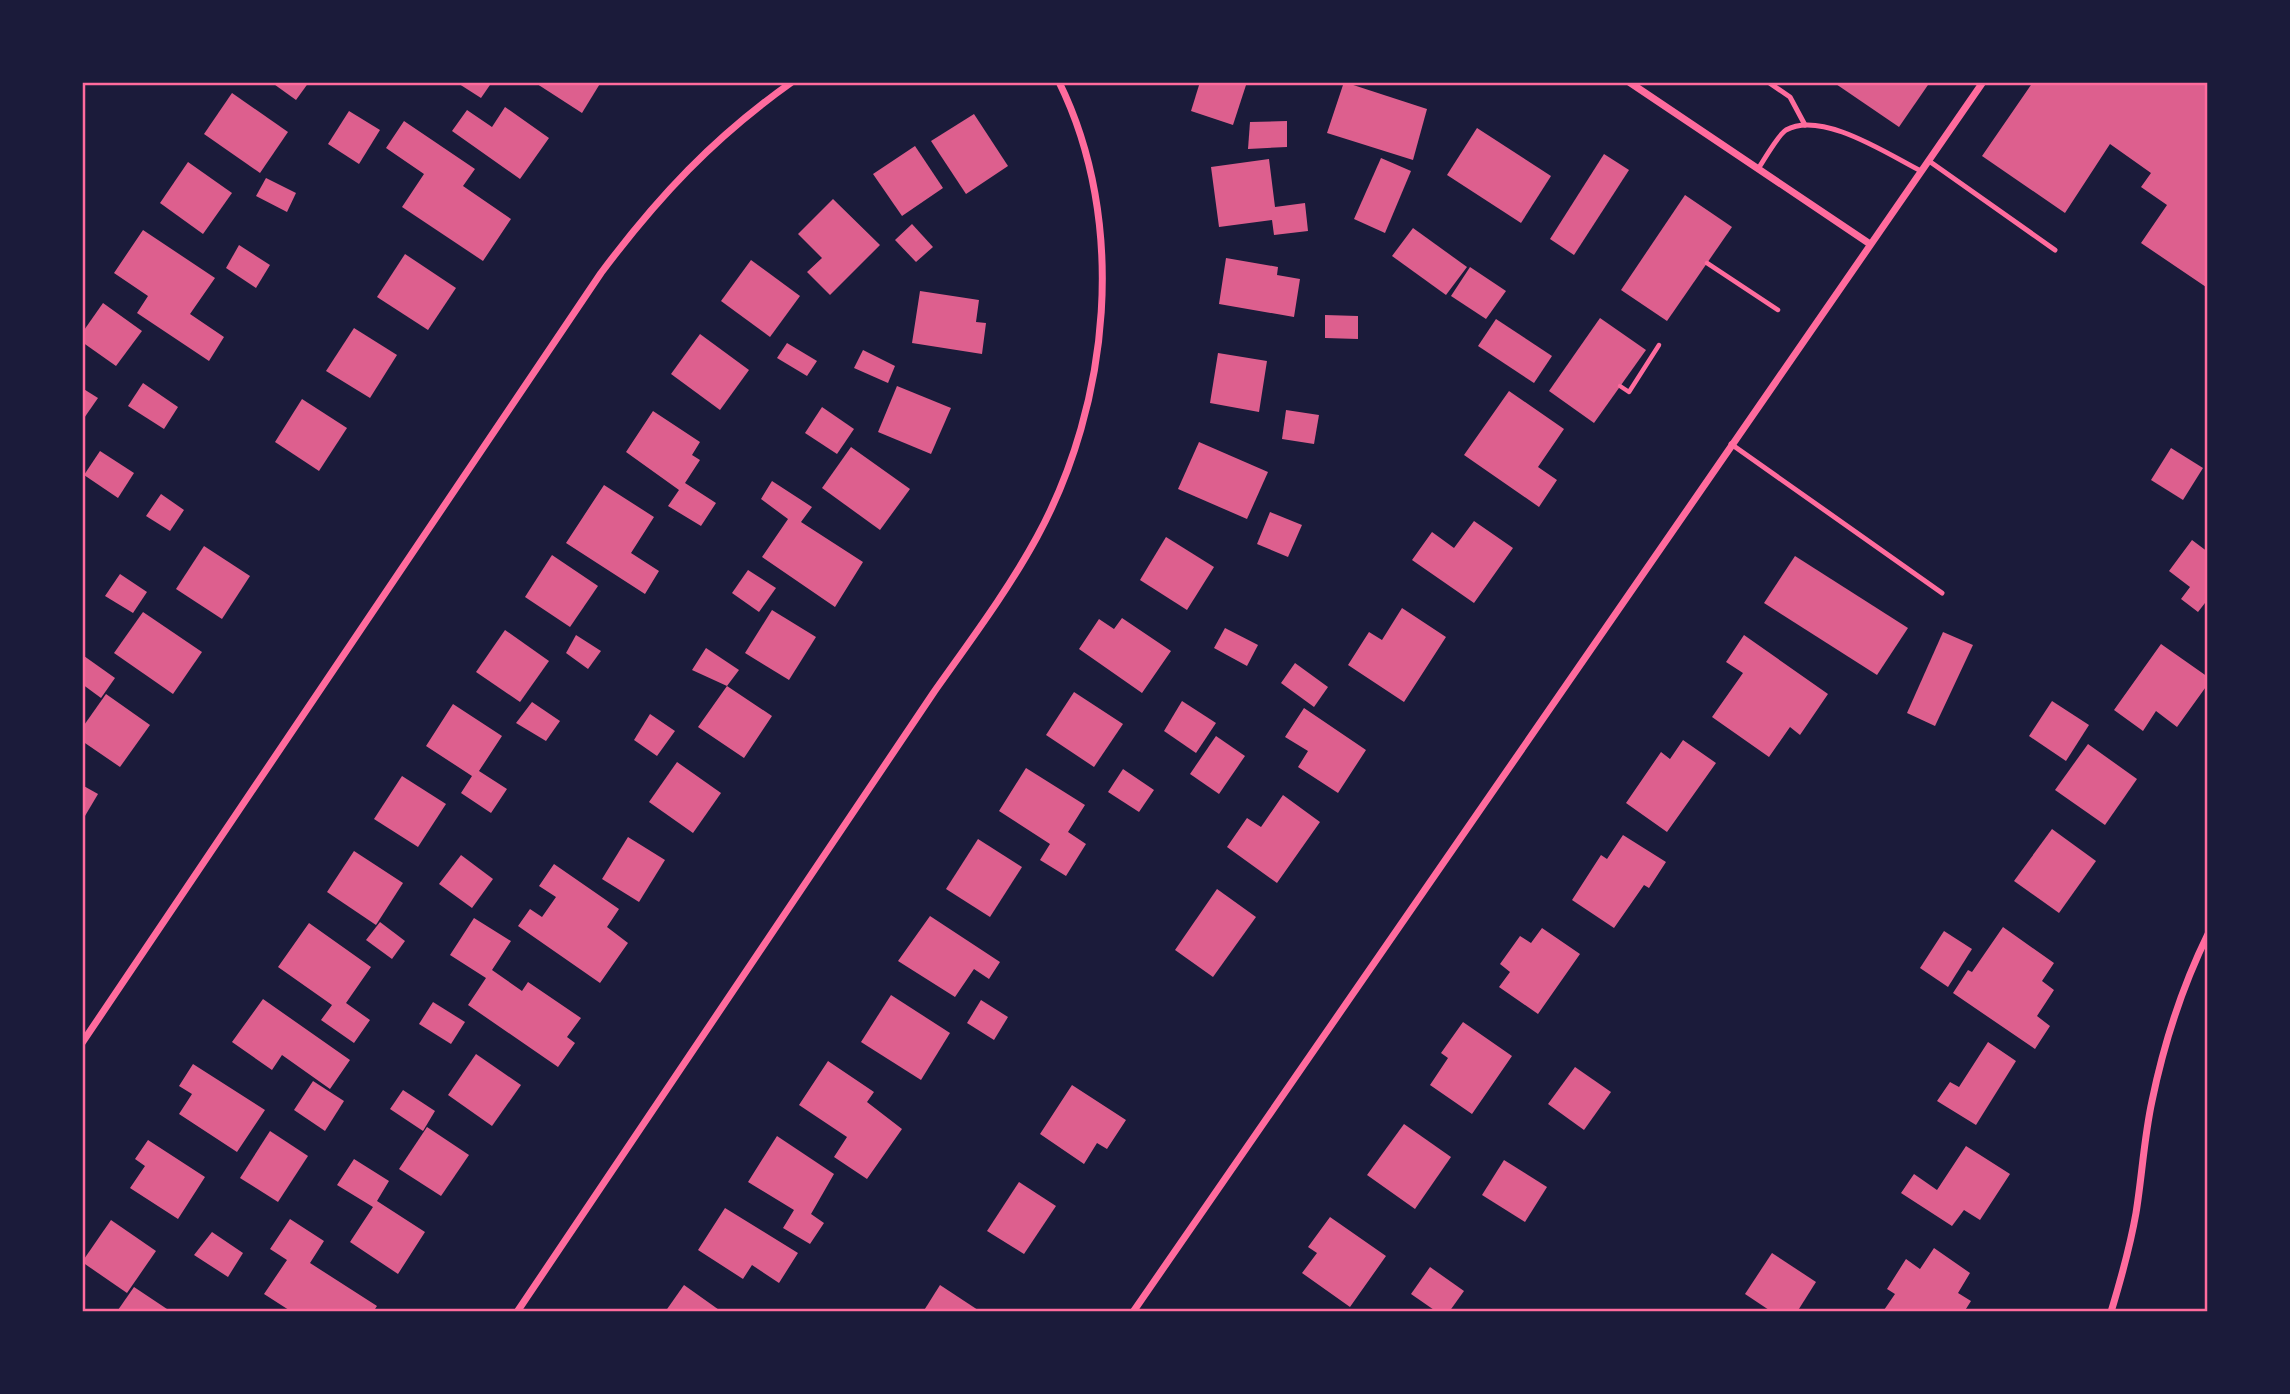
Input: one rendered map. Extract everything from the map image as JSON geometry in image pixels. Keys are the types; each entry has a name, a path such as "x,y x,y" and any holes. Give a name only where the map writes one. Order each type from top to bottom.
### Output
{"street":[{"path":"82,1043 601,273 638,223 672,184 713,144 758,106 792,82"},
{"path":"517,1312 934,692 1004,595 1038,535 1064,478 1086,412 1099,351 1103,290 1100,225 1088,161 1071,106 1059,82"},
{"path":"1629,82 1870,244"},
{"path":"1133,1312 1983,82"},
{"path":"2111,1312 2136,1214 2151,1104 2167,1037 2195,960 2208,934"}],"lane":[{"path":"1768,82 1790,97 1805,125"},
{"path":"1758,169 1785,130 1805,125 1832,127 1921,171"},
{"path":"1929,161 2056,250"},
{"path":"1731,444 1942,593"}],"path":[{"path":"1707,263 1778,310"},
{"path":"1620,386 1629,392 1659,345"}],"building":[{"path":"271,82 309,82 296,100"},
{"path":"456,82 492,82 481,98"},
{"path":"534,82 601,82 582,113"},
{"path":"1200,82 1247,82 1233,125 1191,111"},
{"path":"1344,82 1427,109 1413,160 1327,133"},
{"path":"1833,82 1930,82 1899,127"},
{"path":"2033,82 2208,82 2206,287 2141,243 2167,205 2141,187 2151,173 2110,144 2065,213 1982,156"},
{"path":"232,93 288,132 260,173 204,134"},
{"path":"505,107 549,138 520,179 452,131 467,110 492,127"},
{"path":"349,111 380,130 359,164 328,144"},
{"path":"974,114 1008,166 966,194 931,141"},
{"path":"404,121 475,169 463,186 511,219 483,261 402,207 424,174 386,148"},
{"path":"1287,121 1287,147 1248,149 1250,122"},
{"path":"1477,128 1551,176 1521,223 1447,175"},
{"path":"915,146 943,188 902,216 873,174"},
{"path":"1604,154 1629,170 1574,255 1550,239"},
{"path":"1381,158 1411,171 1385,233 1354,219"},
{"path":"1269,159 1275,207 1305,203 1308,231 1274,235 1272,220 1219,227 1211,167"},
{"path":"188,162 232,193 203,234 160,203"},
{"path":"266,178 296,193 287,212 256,196"},
{"path":"1685,195 1732,227 1667,321 1621,290"},
{"path":"833,199 880,245 830,295 807,272 822,258 798,234"},
{"path":"912,224 933,247 916,262 895,240"},
{"path":"1413,228 1467,267 1446,295 1392,256"},
{"path":"143,230 215,278 190,314 224,337 209,361 137,313 148,296 114,273"},
{"path":"239,245 270,265 256,288 226,268"},
{"path":"405,254 456,288 428,330 377,297"},
{"path":"1226,258 1278,267 1277,275 1300,279 1294,317 1219,304"},
{"path":"751,260 800,296 770,337 721,301"},
{"path":"1470,267 1506,291 1486,319 1451,296"},
{"path":"920,291 979,300 976,322 986,323 982,354 912,343"},
{"path":"103,303 142,331 116,366 82,342 82,333"},
{"path":"1325,315 1358,316 1358,339 1325,338"},
{"path":"1600,318 1646,350 1594,423 1549,391"},
{"path":"1496,319 1552,356 1534,383 1478,346"},
{"path":"354,328 397,355 370,398 326,371"},
{"path":"700,334 749,370 720,410 671,374"},
{"path":"787,343 817,361 807,376 777,358"},
{"path":"863,350 895,366 888,383 854,368"},
{"path":"1218,353 1267,361 1259,412 1210,403"},
{"path":"143,383 178,407 164,429 128,406"},
{"path":"897,386 951,408 931,454 878,432"},
{"path":"82,388 98,398 82,421"},
{"path":"1509,391 1564,429 1538,467 1557,480 1539,507 1464,455"},
{"path":"302,399 347,428 319,471 275,442"},
{"path":"822,407 854,429 837,454 805,433"},
{"path":"1286,410 1319,415 1314,444 1282,439"},
{"path":"653,411 700,442 692,455 700,460 685,483 716,503 701,526 668,506 679,490 626,452"},
{"path":"1199,442 1268,472 1247,519 1178,489"},
{"path":"851,447 910,489 880,530 822,488"},
{"path":"2171,448 2203,468 2183,500 2151,480"},
{"path":"100,451 134,473 118,498 84,475"},
{"path":"772,481 812,507 801,522 863,562 835,607 762,557 788,519 761,499"},
{"path":"604,485 654,517 631,553 659,571 645,594 566,543"},
{"path":"161,494 184,510 170,531 146,516"},
{"path":"1270,512 1302,525 1288,557 1257,544"},
{"path":"1474,521 1513,548 1474,603 1412,560 1432,532 1454,548"},
{"path":"1166,537 1214,567 1187,610 1140,580"},
{"path":"2192,540 2208,552 2208,605 2205,603 2198,612 2181,599 2190,587 2169,571"},
{"path":"204,546 250,576 222,619 176,589"},
{"path":"552,555 598,586 570,627 525,597"},
{"path":"1795,556 1908,628 1877,675 1764,603"},
{"path":"748,570 776,588 759,612 732,593"},
{"path":"120,574 147,592 133,613 105,596"},
{"path":"1402,608 1446,637 1404,702 1348,665 1369,632 1382,640"},
{"path":"772,610 816,637 789,680 745,653"},
{"path":"143,612 202,652 173,694 114,653"},
{"path":"1122,618 1171,651 1142,693 1079,649 1099,619 1114,629"},
{"path":"1225,628 1258,645 1247,666 1214,648"},
{"path":"505,630 549,661 520,702 476,672"},
{"path":"1943,632 1973,645 1935,726 1907,713"},
{"path":"576,635 601,651 588,669 566,653"},
{"path":"1744,635 1828,694 1800,735 1790,727 1769,757 1712,717 1743,673 1726,662"},
{"path":"2161,644 2208,677 2208,684 2177,727 2156,711 2143,731 2114,710"},
{"path":"706,648 739,670 727,686 692,670"},
{"path":"84,656 115,678 101,698 82,684"},
{"path":"1295,663 1328,687 1314,707 1281,683"},
{"path":"727,686 772,716 744,758 698,727"},
{"path":"1074,692 1123,724 1094,767 1046,735"},
{"path":"106,694 150,725 120,767 82,741 82,728"},
{"path":"1182,701 1216,723 1196,753 1164,731"},
{"path":"2052,701 2089,725 2066,761 2029,736"},
{"path":"532,702 560,721 546,741 516,723"},
{"path":"453,704 502,736 479,771 507,789 491,813 461,793 472,776 426,746"},
{"path":"1304,708 1366,750 1338,793 1298,767 1308,751 1285,737"},
{"path":"650,714 675,731 657,756 634,740"},
{"path":"1216,736 1245,756 1219,794 1190,774"},
{"path":"1683,740 1716,763 1667,832 1626,803 1661,752 1670,759"},
{"path":"2088,744 2137,779 2105,825 2055,790"},
{"path":"677,762 721,793 693,833 649,802"},
{"path":"1026,768 1085,805 1068,832 1086,844 1066,876 1040,860 1050,844 999,811"},
{"path":"1123,769 1154,790 1139,812 1108,792"},
{"path":"402,776 446,804 418,847 374,819"},
{"path":"82,785 98,794 82,821"},
{"path":"1283,795 1320,822 1277,883 1227,847 1247,818 1261,827"},
{"path":"2052,829 2096,861 2059,913 2014,881"},
{"path":"1623,835 1666,862 1649,888 1644,885 1614,928 1572,900 1601,855 1607,859"},
{"path":"628,837 665,860 639,902 602,879"},
{"path":"978,839 1022,867 990,917 946,889"},
{"path":"354,851 403,883 376,925 327,892"},
{"path":"461,855 493,879 472,908 439,884"},
{"path":"554,864 619,909 607,927 628,943 600,983 518,926 530,909 542,917 556,897 539,886"},
{"path":"1217,889 1256,917 1213,977 1175,950"},
{"path":"930,916 1000,962 989,979 974,969 955,997 898,961"},
{"path":"474,918 511,941 492,970 522,991 528,982 581,1018 567,1037 575,1043 558,1067 468,1005 486,978 450,955"},
{"path":"380,922 405,941 392,959 366,940"},
{"path":"309,923 371,967 346,1003 370,1020 354,1043 321,1020 332,1005 278,967"},
{"path":"2003,927 2054,963 2042,981 2054,990 2037,1016 2050,1026 2035,1049 1953,993 1968,970 1972,972"},
{"path":"1542,928 1580,954 1538,1014 1499,987 1510,972 1500,964 1520,936 1531,943"},
{"path":"1944,931 1972,949 1948,987 1920,968"},
{"path":"891,995 950,1033 921,1080 861,1042"},
{"path":"263,999 350,1060 330,1089 282,1055 272,1070 232,1042"},
{"path":"981,1000 1008,1017 994,1040 967,1023"},
{"path":"433,1002 465,1022 451,1044 419,1024"},
{"path":"1463,1022 1512,1056 1472,1114 1430,1085 1448,1058 1441,1053"},
{"path":"1988,1042 2016,1061 1976,1125 1937,1101 1950,1082 1959,1087"},
{"path":"476,1054 521,1085 492,1126 448,1095"},
{"path":"828,1061 874,1092 867,1102 902,1129 867,1179 834,1157 847,1137 799,1105"},
{"path":"193,1064 265,1110 237,1152 179,1114 192,1094 179,1086"},
{"path":"1575,1067 1611,1092 1584,1130 1548,1104"},
{"path":"313,1081 344,1101 325,1131 294,1110"},
{"path":"1072,1085 1126,1120 1107,1149 1097,1143 1084,1164 1040,1134"},
{"path":"403,1090 435,1111 423,1131 390,1109"},
{"path":"1404,1124 1451,1157 1415,1209 1367,1175"},
{"path":"427,1127 469,1155 441,1196 399,1169"},
{"path":"270,1131 308,1156 278,1202 240,1178"},
{"path":"777,1136 834,1174 811,1214 824,1223 810,1244 783,1228 794,1210 748,1182"},
{"path":"148,1140 205,1177 178,1219 130,1188 145,1166 135,1159"},
{"path":"1966,1146 2010,1174 1980,1220 1964,1210 1952,1226 1901,1193 1914,1174 1937,1190"},
{"path":"354,1159 389,1181 377,1201 425,1232 398,1274 350,1242 373,1207 337,1185"},
{"path":"1504,1160 1547,1187 1525,1222 1482,1195"},
{"path":"1019,1182 1056,1206 1024,1254 987,1231"},
{"path":"725,1208 798,1253 779,1283 752,1265 743,1279 698,1250"},
{"path":"1330,1217 1386,1256 1350,1307 1302,1273 1317,1253 1308,1247"},
{"path":"290,1219 324,1241 310,1263 377,1306 373,1312 292,1312 264,1294 287,1260 270,1249"},
{"path":"111,1220 156,1251 127,1293 82,1262"},
{"path":"212,1232 243,1253 228,1277 194,1255"},
{"path":"1934,1248 1970,1273 1958,1293 1971,1301 1964,1312 1884,1310 1895,1294 1887,1289 1906,1259 1920,1269"},
{"path":"1772,1253 1816,1282 1797,1312 1772,1312 1745,1294"},
{"path":"1430,1267 1464,1291 1449,1312 1437,1312 1411,1294"},
{"path":"684,1285 722,1312 665,1312"},
{"path":"940,1285 981,1312 923,1312"},
{"path":"134,1287 167,1309 165,1312 118,1310"}]}
